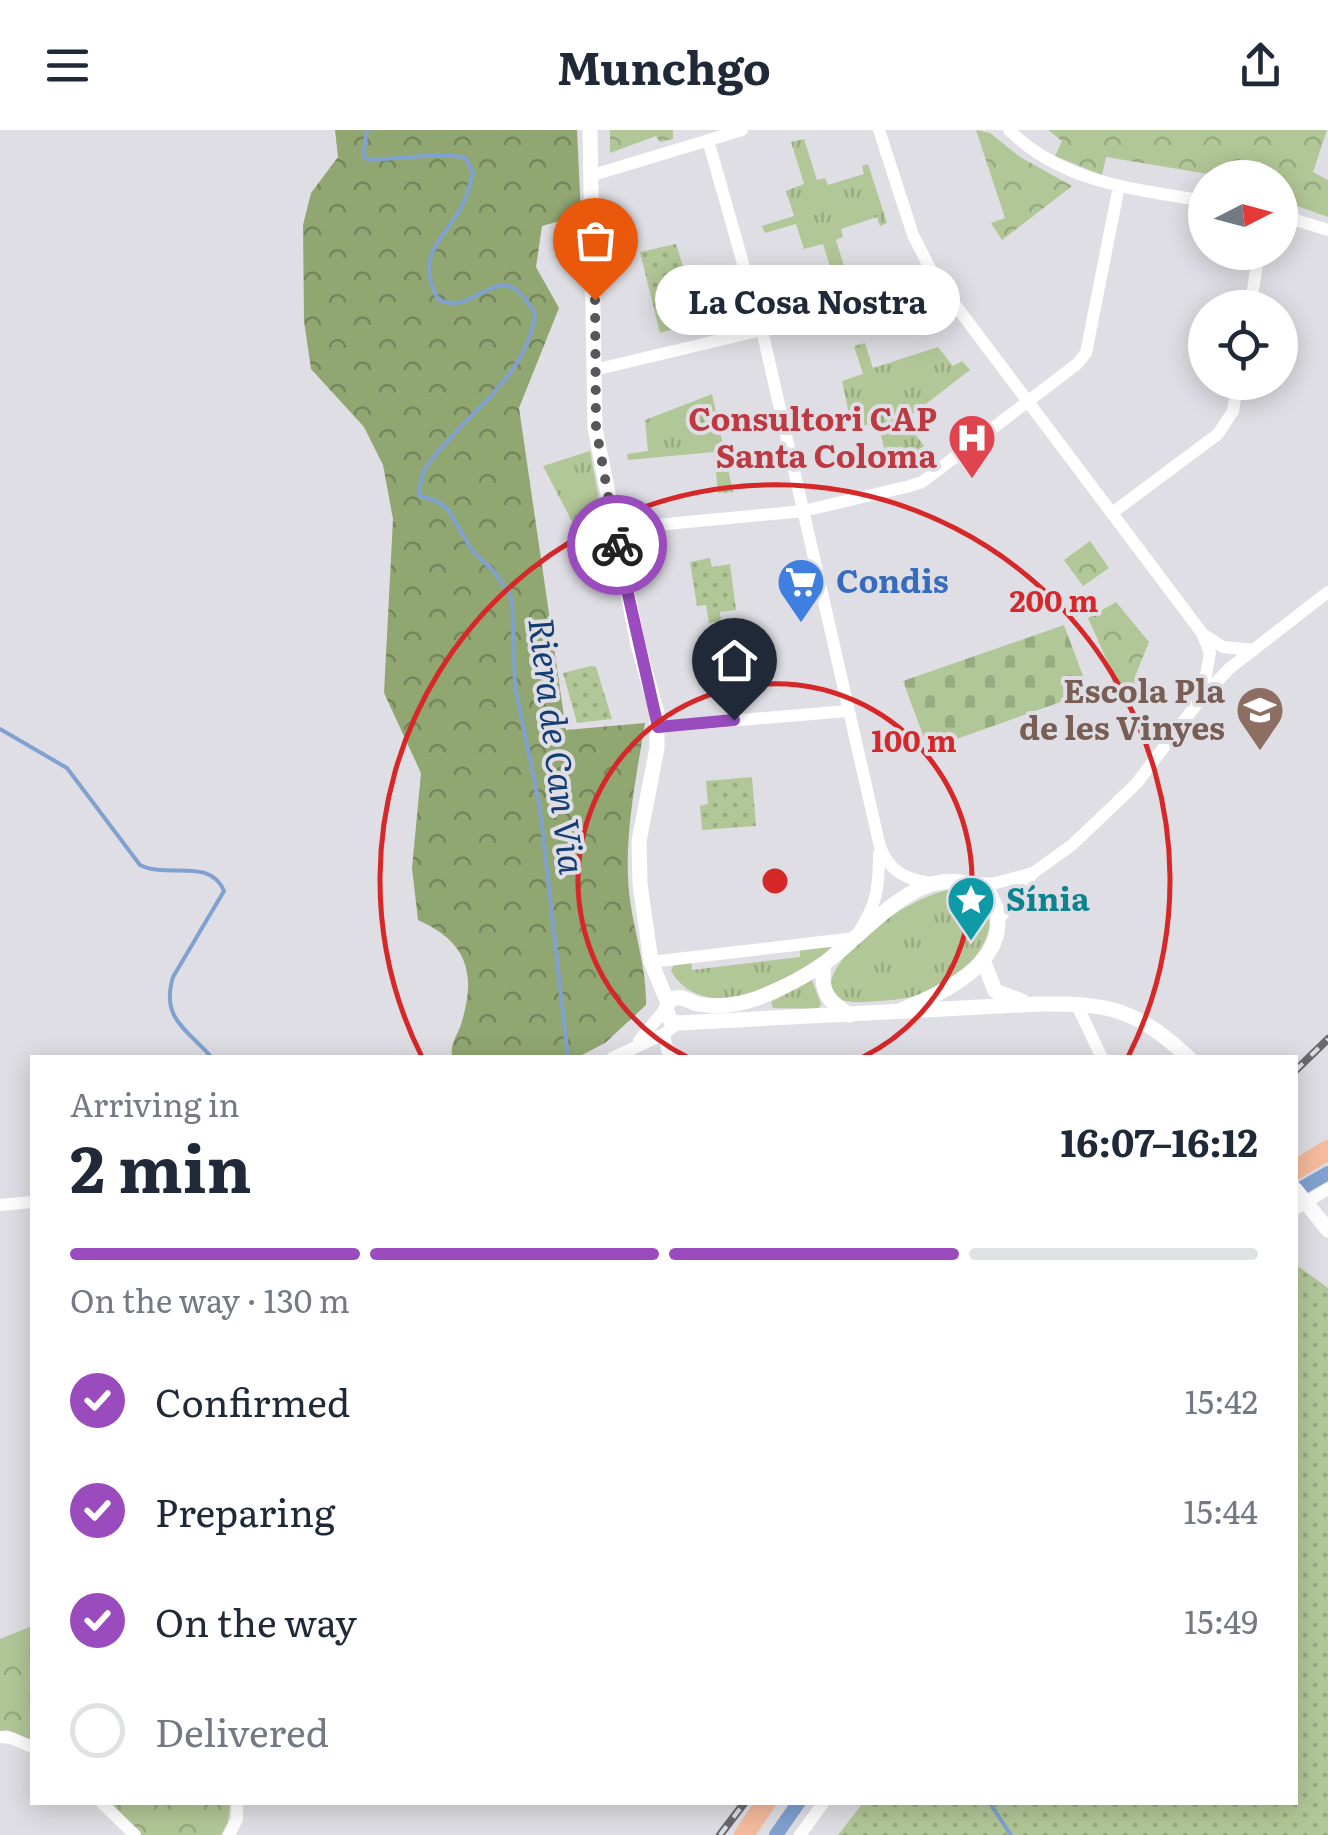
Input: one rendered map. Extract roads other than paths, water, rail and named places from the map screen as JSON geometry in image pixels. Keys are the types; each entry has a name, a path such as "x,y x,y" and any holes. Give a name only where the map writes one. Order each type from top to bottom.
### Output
{"main road":[{"path":"1298,1168 1328,1150"},
{"path":"744,1835 764,1805"}],"street":[{"path":"590,130 596,428 658,727 639,842 640,884 651,962 670,1020 1076,1004 1130,1014 1156,1027 1186,1055"},
{"path":"593,176 742,130"},
{"path":"879,130 913,235 935,278 1202,634 1210,653 1202,697"},
{"path":"1010,130 1036,153 1090,180 1188,198"},
{"path":"708,140 762,330 880,847 886,863 900,874 914,881 966,884 996,882 1032,872 1072,844 1136,784 1202,697 1230,668 1328,592"},
{"path":"614,529 803,510 922,482 1077,364 1088,350 1119,186"},
{"path":"1298,221 1328,230"},
{"path":"594,370 762,330 935,278"},
{"path":"1112,513 1218,434 1233,412 1235,400"},
{"path":"1202,634 1222,647 1254,650"},
{"path":"658,727 847,711"},
{"path":"855,938 878,893 880,847"},
{"path":"899,1011 951,988 983,960 996,937 999,920 1032,872"},
{"path":"633,1047 677,998 710,1006 742,1003 778,989 824,964 896,901 938,884"},
{"path":"966,884 990,895 999,920"},
{"path":"651,962 855,938"},
{"path":"983,960 995,992 1036,1004"},
{"path":"824,964 824,993 831,1003 850,1014"},
{"path":"618,1055 681,1022 691,1013 688,1002"},
{"path":"1076,1004 1101,1055"},
{"path":"664,1034 668,1055"},
{"path":"1298,1207 1328,1189"},
{"path":"1298,1193 1326,1228"},
{"path":"0,1205 30,1202"},
{"path":"0,1738 30,1746"},
{"path":"103,1805 134,1835"},
{"path":"229,1835 237,1818 237,1805"},
{"path":"800,1835 822,1805"}],"waterway":[{"name":"Riera de Can Via","path":"367,130 363,155 369,160 465,157 473,173 463,204 430,259 431,283 438,299 465,301 499,286 511,287 535,314 519,359 427,466 420,496 439,502 449,511 473,552 493,570 512,598 515,686 540,808 568,1055"},
{"path":"0,729 67,768 140,865 209,875 224,891 173,977 170,992 170,1004 179,1023 209,1055"},
{"path":"1298,1190 1328,1173"},
{"path":"776,1835 797,1805"},
{"path":"991,1805 1011,1835"}],"railway":[{"path":"1298,1068 1328,1039"},
{"path":"720,1835 743,1805"}],"place":[{"name":"La Cosa Nostra","path":"595,300"},
{"name":"Consultori CAP Santa Coloma","path":"972,480"},
{"name":"Condis","path":"801,624"},
{"name":"Escola Pla de les Vinyes","path":"1260,752"},
{"name":"Sínia","path":"971,942"}]}
